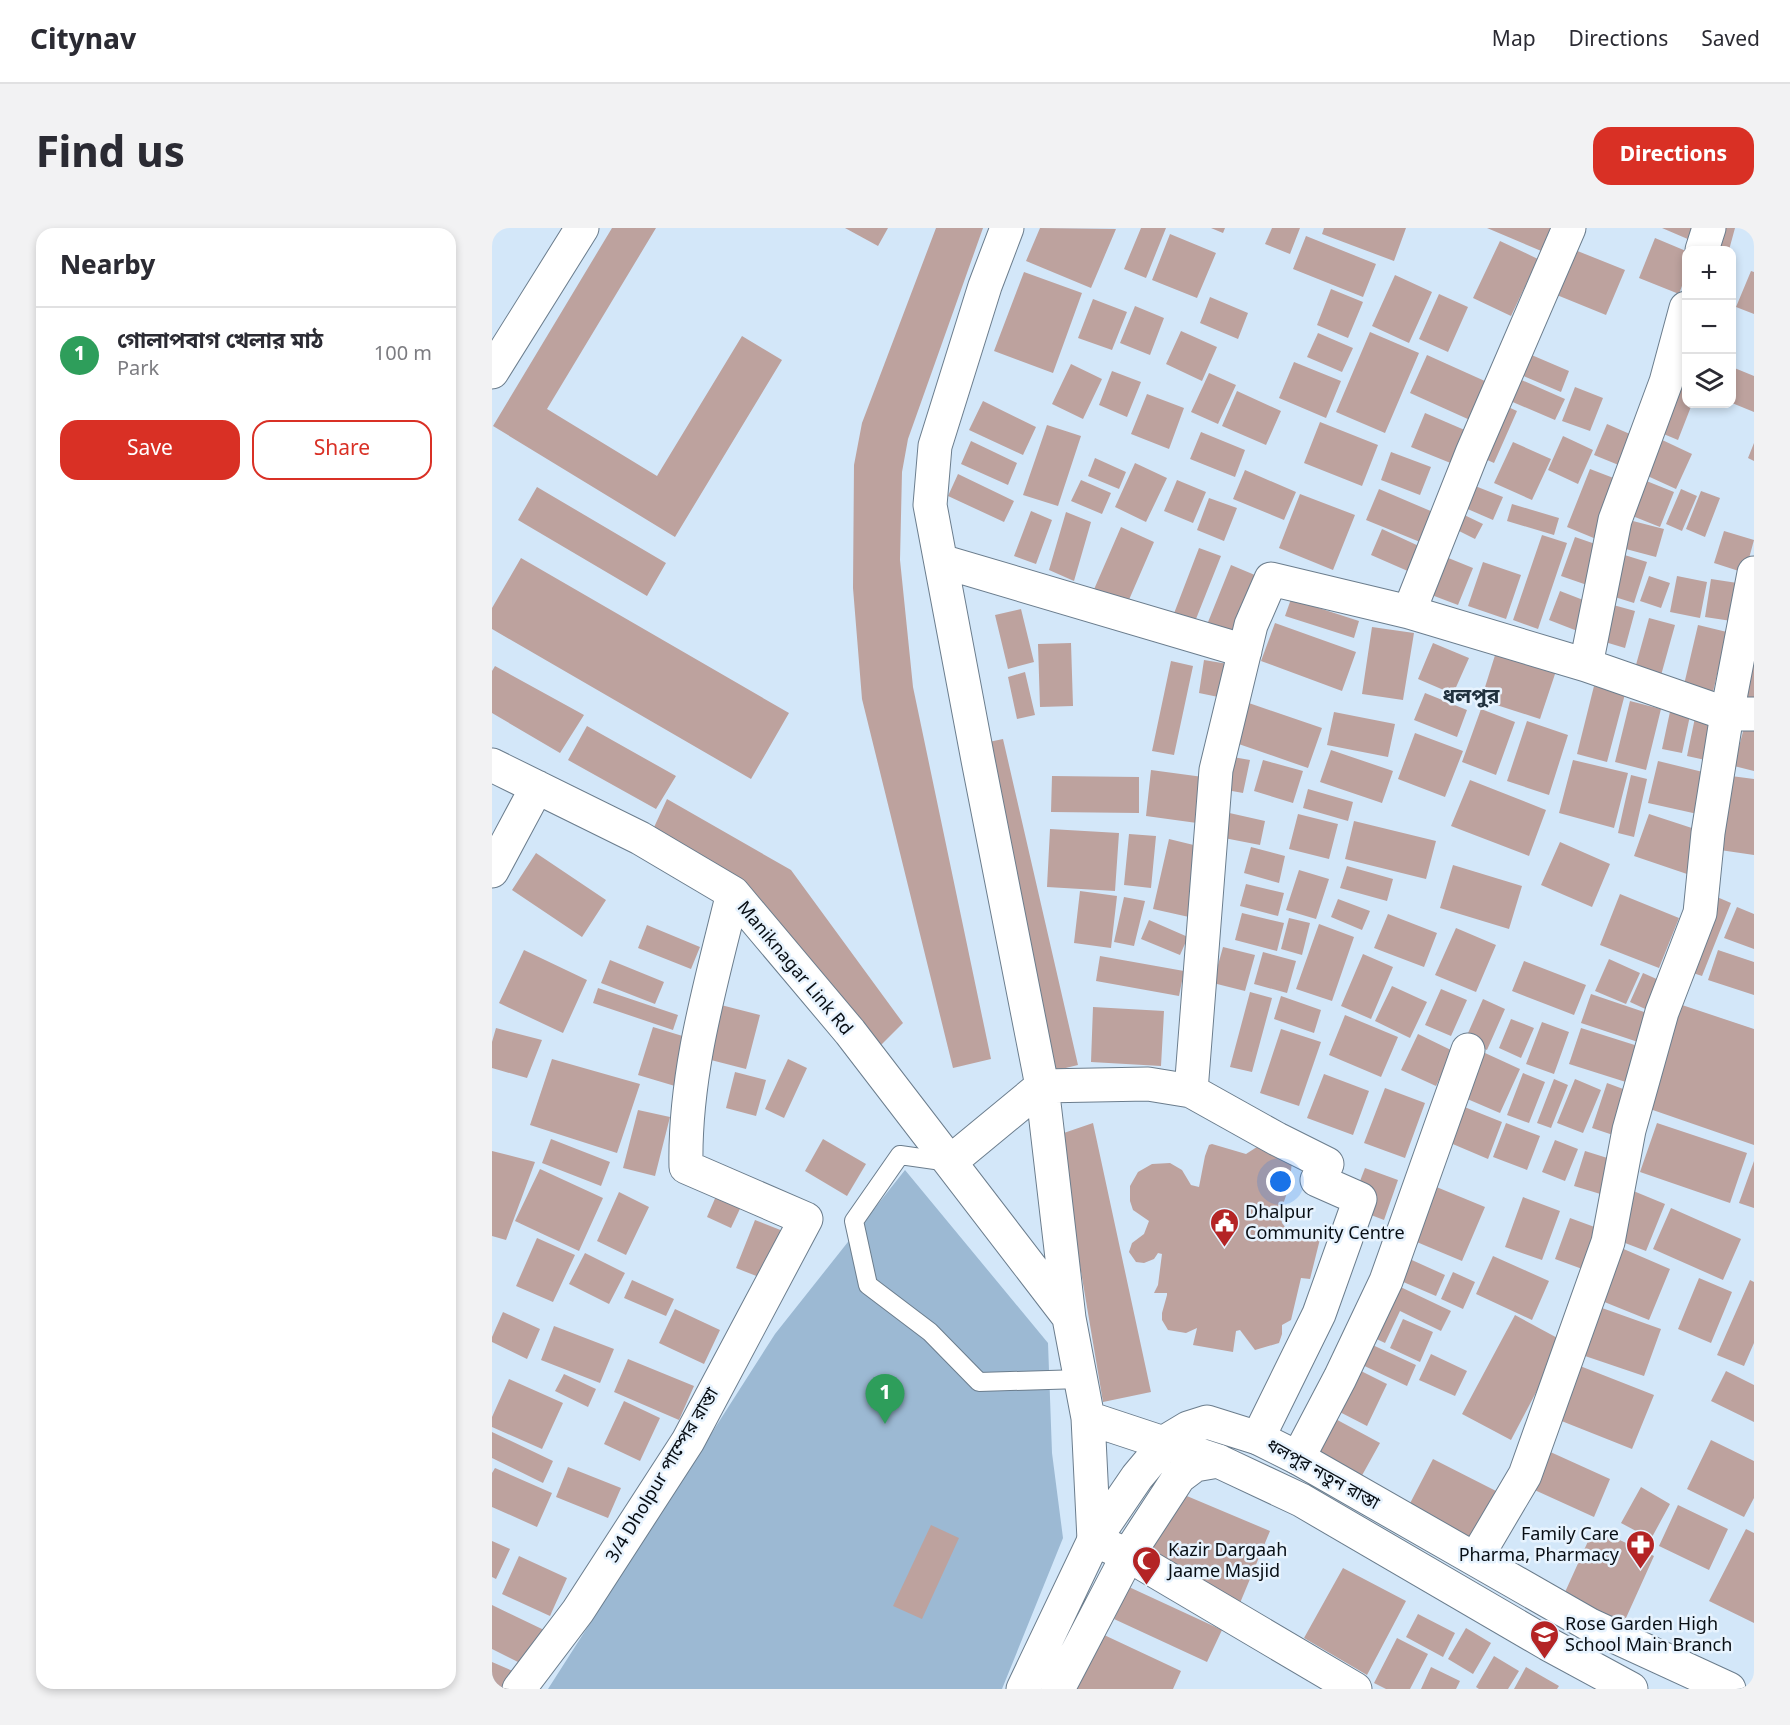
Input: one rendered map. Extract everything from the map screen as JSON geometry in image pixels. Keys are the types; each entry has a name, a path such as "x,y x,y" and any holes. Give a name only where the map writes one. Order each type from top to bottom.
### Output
{"street":[{"path":"492,372 582,228"},
{"path":"1007,228 985,286 935,446 930,505 1042,1086 1069,1318 1089,1418 1094,1540 1128,1554 1355,1689"},
{"path":"1409,612 1472,453 1569,228"},
{"path":"1703,246 1709,228"},
{"path":"1586,665 1616,520 1666,382 1682,323"},
{"path":"941,561 1245,651"},
{"path":"1456,1591 1525,1475 1608,1242 1629,1130 1662,1011 1700,913 1708,833 1740,714 1754,573"},
{"path":"1191,1091 1216,770 1251,625 1271,579 1409,612 1740,714"},
{"name":"Maniknagar Link Rd","path":"492,765 640,838 733,893 850,1032 1069,1318"},
{"path":"492,871 537,787"},
{"name":"3/4 Dholpur পাম্পের রাস্তা","path":"519,1689 578,1611 687,1441 806,1219 686,1167 685,1128 701,1026 733,893"},
{"path":"1298,1458 1340,1378 1386,1281 1468,1050"},
{"path":"950,1162 1042,1086 1148,1084 1191,1091 1327,1164 1317,1180 1360,1199 1319,1314 1258,1438"},
{"name":"ধলপুর নতুন রাস্তা","path":"1089,1418 1218,1461 1301,1500 1456,1591 1631,1689"},
{"name":"ধলপুর নতুন রাস্তা","path":"1023,1689 1094,1540 1137,1477 1165,1444 1188,1428 1208,1422 1258,1438 1298,1458 1590,1625 1730,1689"},
{"path":"1058,1689 1128,1554 1179,1477 1195,1465 1218,1461"}],"lane":[{"path":"950,1162 900,1155 854,1221 868,1285 930,1332 979,1382 1081,1379"}],"shaded area":[{"path":"905,1170 1048,1343 1052,1453 1063,1538 1002,1689 548,1689 775,1334"}],"building":[{"path":"612,228 656,228 547,409 657,476 742,336 782,360 675,537 493,426"},
{"path":"845,228 888,228 878,246"},
{"path":"936,228 983,228 908,439 902,472 900,560 913,687 991,1059 953,1068 862,699 853,588 854,465 862,423"},
{"path":"1040,228 1116,229 1091,288 1026,261"},
{"path":"1141,228 1166,228 1146,278 1124,269"},
{"path":"1211,228 1225,228 1223,233"},
{"path":"1272,228 1300,228 1290,254 1265,244"},
{"path":"1324,228 1406,228 1394,261 1322,234"},
{"path":"1487,228 1557,228 1546,253"},
{"path":"1662,228 1695,228 1690,240"},
{"path":"1716,228 1735,228 1730,246 1711,246"},
{"path":"1170,234 1216,253 1197,298 1152,280"},
{"path":"1306,236 1376,264 1363,297 1293,269"},
{"path":"1655,238 1682,249 1682,286 1679,294 1639,278"},
{"path":"1500,241 1538,259 1511,316 1473,298"},
{"path":"1565,246 1625,270 1606,315 1547,291"},
{"path":"1751,271 1754,272 1754,314 1736,307"},
{"path":"1024,272 1082,293 1053,373 994,351"},
{"path":"1395,275 1432,292 1409,343 1372,326"},
{"path":"1331,289 1363,302 1348,338 1317,325"},
{"path":"1439,294 1468,307 1448,352 1419,339"},
{"path":"1210,297 1248,313 1238,339 1200,323"},
{"path":"1093,299 1127,312 1112,350 1078,338"},
{"path":"1135,306 1164,318 1150,355 1120,343"},
{"path":"1181,331 1217,347 1202,381 1166,364"},
{"path":"1370,332 1419,353 1385,433 1336,412"},
{"path":"1318,333 1353,348 1342,372 1307,357"},
{"path":"1522,351 1569,371 1561,392 1514,372"},
{"path":"1427,355 1487,382 1470,420 1410,393"},
{"path":"1294,362 1341,381 1326,418 1279,398"},
{"path":"1071,364 1102,379 1083,419 1052,404"},
{"path":"1736,369 1754,376 1754,412 1736,405"},
{"path":"1112,371 1141,382 1127,417 1099,405"},
{"path":"1209,373 1236,385 1218,424 1191,412"},
{"path":"1510,375 1565,399 1555,420 1501,397"},
{"path":"1672,384 1682,388 1682,408 1690,408 1678,440 1654,430"},
{"path":"1575,387 1603,398 1590,431 1562,421"},
{"path":"1237,391 1281,411 1266,445 1222,426"},
{"path":"1147,394 1184,408 1169,449 1131,434"},
{"path":"983,401 1036,427 1023,455 969,430"},
{"path":"1497,402 1517,411 1494,463 1474,454"},
{"path":"1425,413 1467,431 1453,464 1411,447"},
{"path":"1320,422 1378,445 1362,486 1304,463"},
{"path":"1607,424 1639,438 1626,468 1594,455"},
{"path":"1047,425 1081,436 1058,506 1023,495"},
{"path":"1201,432 1245,450 1235,477 1190,459"},
{"path":"1563,436 1593,450 1578,484 1548,470"},
{"path":"1658,438 1692,454 1676,489 1641,473"},
{"path":"971,441 1017,463 1008,485 961,464"},
{"path":"1513,442 1551,459 1532,500 1494,483"},
{"path":"1754,443 1754,461 1748,458"},
{"path":"1391,452 1431,467 1420,495 1381,480"},
{"path":"1095,458 1126,472 1119,489 1088,476"},
{"path":"1135,463 1167,478 1146,522 1115,507"},
{"path":"1590,469 1624,482 1601,541 1567,527"},
{"path":"1245,470 1296,492 1284,520 1233,499"},
{"path":"958,474 1014,501 1004,522 948,496"},
{"path":"1639,478 1674,492 1660,527 1625,513"},
{"path":"1081,480 1111,493 1102,514 1071,501"},
{"path":"1177,480 1206,492 1193,523 1164,511"},
{"path":"1465,482 1503,497 1493,520 1456,504"},
{"path":"537,487 666,563 647,596 518,520"},
{"path":"1379,489 1433,512 1420,542 1366,520"},
{"path":"1681,489 1697,496 1682,531 1666,524"},
{"path":"1701,491 1720,498 1705,537 1686,529"},
{"path":"1300,494 1355,515 1333,570 1279,548"},
{"path":"1209,498 1237,508 1224,541 1197,530"},
{"path":"1512,504 1559,518 1554,535 1507,521"},
{"path":"1031,511 1052,520 1036,564 1014,556"},
{"path":"1456,511 1483,524 1475,539 1449,526"},
{"path":"1066,512 1091,522 1074,581 1049,570"},
{"path":"1629,520 1664,529 1656,557 1622,548"},
{"path":"1121,527 1154,542 1125,609 1092,594"},
{"path":"1382,529 1421,547 1410,572 1371,555"},
{"path":"1724,531 1754,540 1745,573 1714,563"},
{"path":"1542,535 1567,543 1538,629 1513,620"},
{"path":"1575,537 1601,546 1587,585 1561,576"},
{"path":"1199,548 1221,556 1194,624 1173,616"},
{"path":"1615,552 1647,562 1634,603 1602,593"},
{"path":"1436,553 1473,568 1458,605 1421,591"},
{"path":"521,558 789,713 751,779 492,629 492,608"},
{"path":"1483,562 1521,575 1506,619 1468,606"},
{"path":"1231,565 1262,578 1229,660 1198,647"},
{"path":"1649,576 1670,583 1661,608 1640,601"},
{"path":"1677,576 1707,582 1700,618 1670,612"},
{"path":"1711,579 1744,584 1738,622 1705,617"},
{"path":"1560,591 1591,603 1580,632 1549,620"},
{"path":"1291,599 1359,621 1354,638 1285,616"},
{"path":"1606,603 1635,611 1625,648 1595,639"},
{"path":"1021,609 1034,662 1008,669 995,615"},
{"path":"1649,618 1675,625 1660,679 1634,672"},
{"path":"1275,623 1356,652 1342,691 1261,661"},
{"path":"1698,625 1727,632 1712,696 1683,689"},
{"path":"1372,627 1414,633 1403,700 1362,694"},
{"path":"1071,643 1073,706 1040,707 1038,644"},
{"path":"1433,643 1469,658 1453,694 1418,679"},
{"path":"1496,652 1556,671 1540,719 1481,700"},
{"path":"1204,660 1234,665 1228,699 1199,693"},
{"path":"1171,661 1193,666 1174,755 1152,751"},
{"path":"1739,664 1754,665 1754,705 1738,705"},
{"path":"495,666 584,715 560,753 492,713 492,671"},
{"path":"1025,672 1035,715 1017,719 1008,677"},
{"path":"1594,686 1625,694 1607,762 1577,754"},
{"path":"1425,693 1467,710 1457,737 1414,720"},
{"path":"1243,701 1322,728 1308,768 1230,741"},
{"path":"1630,701 1661,709 1646,770 1615,762"},
{"path":"1671,707 1691,711 1682,753 1662,749"},
{"path":"1481,709 1515,722 1496,775 1462,762"},
{"path":"1334,712 1395,724 1388,757 1327,745"},
{"path":"1696,713 1719,719 1710,761 1687,756"},
{"path":"1746,720 1754,722 1754,771 1734,766"},
{"path":"1527,721 1568,735 1549,795 1507,781"},
{"path":"587,726 676,776 656,809 568,760"},
{"path":"1415,733 1463,751 1445,797 1398,779"},
{"path":"1003,739 1078,1065 1045,1073 970,746"},
{"path":"1331,750 1393,771 1382,803 1320,782"},
{"path":"1227,756 1250,760 1243,793 1221,789"},
{"path":"1263,760 1303,771 1293,803 1254,791"},
{"path":"1573,760 1628,773 1614,828 1559,813"},
{"path":"1658,761 1711,774 1702,815 1648,803"},
{"path":"1151,770 1203,777 1197,823 1146,816"},
{"path":"1631,775 1647,779 1634,837 1618,833"},
{"path":"1052,776 1139,777 1139,813 1051,812"},
{"path":"1731,776 1754,779 1754,855 1720,850"},
{"path":"1470,780 1546,810 1529,856 1451,826"},
{"path":"1308,789 1353,802 1348,821 1303,808"},
{"path":"667,799 791,870 903,1023 872,1054 650,836"},
{"path":"1225,812 1265,821 1260,845 1219,837"},
{"path":"1298,814 1338,824 1329,859 1289,849"},
{"path":"1649,814 1701,831 1687,874 1634,856"},
{"path":"1354,821 1436,841 1426,879 1345,859"},
{"path":"1050,829 1119,833 1115,891 1047,887"},
{"path":"1129,834 1156,836 1151,888 1124,885"},
{"path":"1169,839 1206,848 1189,917 1153,909"},
{"path":"1560,842 1610,864 1592,907 1541,885"},
{"path":"1251,847 1285,856 1279,883 1244,873"},
{"path":"536,853 606,900 582,937 512,890"},
{"path":"1453,865 1522,886 1509,929 1440,908"},
{"path":"1347,866 1393,879 1387,901 1340,888"},
{"path":"1299,870 1329,879 1316,919 1286,910"},
{"path":"1246,884 1284,893 1278,916 1240,906"},
{"path":"1080,891 1117,896 1111,948 1074,943"},
{"path":"1620,894 1679,918 1659,968 1600,945"},
{"path":"1124,897 1145,901 1134,946 1114,942"},
{"path":"1717,897 1731,903 1702,976 1687,971"},
{"path":"1338,899 1370,911 1362,930 1331,917"},
{"path":"1737,907 1754,914 1754,949 1724,938"},
{"path":"1242,913 1284,923 1277,951 1235,940"},
{"path":"1388,914 1437,933 1424,967 1374,948"},
{"path":"1289,918 1310,923 1302,955 1281,949"},
{"path":"1149,920 1188,937 1180,955 1141,939"},
{"path":"1319,924 1354,937 1332,1001 1296,989"},
{"path":"647,925 700,947 691,969 638,948"},
{"path":"1456,928 1496,945 1476,992 1435,975"},
{"path":"1223,947 1255,955 1245,991 1213,983"},
{"path":"524,950 587,980 563,1033 499,1003"},
{"path":"1718,950 1754,962 1754,995 1708,980"},
{"path":"1263,952 1296,961 1287,993 1254,984"},
{"path":"1363,954 1393,967 1371,1019 1341,1006"},
{"path":"1100,956 1184,971 1179,996 1096,981"},
{"path":"1609,959 1640,973 1626,1004 1595,991"},
{"path":"610,960 664,982 655,1004 601,983"},
{"path":"1524,961 1586,985 1574,1015 1512,991"},
{"path":"1643,973 1668,984 1654,1013 1630,1002"},
{"path":"1392,986 1427,1002 1410,1038 1375,1021"},
{"path":"598,988 678,1015 673,1030 593,1003"},
{"path":"1441,989 1467,1000 1451,1036 1425,1025"},
{"path":"1250,992 1272,998 1252,1072 1230,1067"},
{"path":"1591,994 1650,1014 1641,1043 1581,1023"},
{"path":"1281,996 1321,1010 1314,1033 1274,1019"},
{"path":"1483,999 1505,1009 1487,1050 1465,1040"},
{"path":"1670,1001 1754,1029 1754,1145 1647,1108"},
{"path":"721,1005 760,1015 746,1069 707,1059"},
{"path":"1093,1007 1164,1011 1161,1066 1091,1062"},
{"path":"1345,1015 1398,1037 1381,1077 1329,1055"},
{"path":"1511,1019 1534,1028 1521,1058 1499,1048"},
{"path":"1542,1022 1569,1032 1554,1074 1526,1064"},
{"path":"653,1027 699,1041 685,1089 638,1075"},
{"path":"496,1028 542,1040 527,1078 492,1068 492,1042"},
{"path":"1581,1028 1641,1047 1629,1083 1569,1064"},
{"path":"1281,1029 1321,1042 1299,1106 1260,1093"},
{"path":"1418,1034 1453,1051 1436,1086 1401,1070"},
{"path":"1485,1053 1520,1069 1500,1113 1465,1098"},
{"path":"552,1059 640,1084 617,1153 530,1125"},
{"path":"788,1059 807,1068 784,1118 765,1109"},
{"path":"735,1072 766,1080 756,1116 726,1108"},
{"path":"1523,1073 1545,1082 1529,1123 1507,1115"},
{"path":"1324,1074 1369,1091 1353,1135 1307,1118"},
{"path":"1554,1079 1568,1085 1551,1128 1537,1123"},
{"path":"1575,1079 1601,1090 1583,1133 1557,1123"},
{"path":"1607,1083 1634,1093 1619,1137 1592,1128"},
{"path":"1385,1088 1425,1103 1405,1158 1364,1143"},
{"path":"1462,1106 1502,1122 1488,1159 1448,1142"},
{"path":"638,1110 670,1117 655,1176 623,1168"},
{"path":"1093,1123 1151,1392 1103,1402 1058,1135"},
{"path":"1506,1123 1540,1136 1527,1170 1493,1157"},
{"path":"1657,1123 1747,1153 1730,1203 1640,1172"},
{"path":"551,1139 610,1162 601,1186 542,1163"},
{"path":"823,1139 866,1164 847,1196 805,1171"},
{"path":"1555,1140 1578,1149 1565,1181 1542,1172"},
{"name":"Dhalpur Community Centre","path":"1209,1145 1246,1154 1260,1145 1292,1162 1289,1187 1280,1213 1282,1223 1289,1232 1321,1235 1310,1279 1301,1278 1291,1320 1282,1325 1279,1343 1255,1350 1240,1330 1236,1331 1233,1352 1193,1345 1197,1328 1186,1333 1168,1330 1162,1320 1167,1293 1154,1293 1158,1285 1162,1254 1158,1253 1154,1259 1144,1263 1136,1262 1129,1252 1132,1243 1144,1234 1149,1221 1133,1210 1130,1201 1130,1186 1138,1172 1152,1164 1170,1163 1182,1170 1191,1185 1199,1187 1205,1156"},
{"path":"492,1151 535,1162 506,1240 492,1236"},
{"path":"1585,1151 1617,1161 1607,1196 1574,1186"},
{"path":"1754,1161 1754,1208 1739,1203"},
{"path":"1365,1168 1398,1180 1384,1220 1350,1207"},
{"path":"540,1169 603,1198 579,1251 515,1221"},
{"path":"1434,1186 1485,1207 1462,1261 1412,1240"},
{"path":"720,1187 745,1198 731,1228 707,1217"},
{"path":"1631,1190 1665,1204 1646,1251 1612,1238"},
{"path":"619,1192 649,1207 626,1255 597,1241"},
{"path":"1523,1197 1560,1211 1542,1260 1505,1247"},
{"path":"1671,1208 1741,1239 1723,1280 1653,1249"},
{"path":"1570,1218 1600,1229 1585,1270 1555,1259"},
{"path":"755,1220 783,1231 764,1279 736,1268"},
{"path":"537,1238 575,1255 553,1302 516,1286"},
{"path":"1619,1247 1670,1269 1649,1320 1597,1299"},
{"path":"585,1253 625,1273 609,1304 569,1284"},
{"path":"1403,1256 1445,1275 1436,1296 1394,1278"},
{"path":"1493,1256 1549,1281 1532,1320 1476,1294"},
{"path":"1453,1272 1475,1282 1463,1309 1441,1299"},
{"path":"1699,1278 1732,1292 1711,1343 1678,1329"},
{"path":"632,1280 674,1299 666,1316 624,1298"},
{"path":"1750,1280 1754,1282 1754,1343 1744,1366 1717,1355"},
{"path":"1390,1282 1451,1311 1441,1331 1400,1311 1385,1343 1366,1334"},
{"path":"1602,1308 1661,1329 1644,1376 1585,1356"},
{"path":"675,1309 720,1330 704,1364 659,1343"},
{"path":"503,1312 540,1329 527,1359 492,1342"},
{"path":"1515,1315 1563,1341 1511,1440 1462,1414"},
{"path":"1403,1319 1433,1332 1420,1362 1390,1348"},
{"path":"554,1326 614,1349 600,1383 541,1360"},
{"path":"1366,1342 1416,1365 1407,1386 1356,1362"},
{"path":"1431,1354 1467,1371 1455,1396 1419,1380"},
{"path":"628,1359 694,1386 679,1420 614,1392"},
{"path":"1351,1366 1387,1384 1367,1426 1330,1407"},
{"path":"1580,1366 1654,1395 1632,1449 1559,1420"},
{"path":"1726,1371 1754,1385 1754,1422 1711,1401"},
{"path":"564,1374 596,1389 588,1407 555,1391"},
{"path":"509,1379 563,1403 542,1449 492,1427 492,1417"},
{"path":"624,1401 660,1418 640,1461 604,1444"},
{"path":"1330,1416 1380,1443 1360,1479 1310,1452"},
{"path":"492,1432 553,1461 543,1483 492,1458"},
{"path":"1711,1440 1754,1461 1754,1498 1744,1517 1687,1489"},
{"path":"1546,1450 1610,1479 1594,1517 1528,1487"},
{"path":"1433,1459 1498,1492 1470,1546 1405,1513"},
{"path":"568,1467 621,1488 608,1518 556,1497"},
{"path":"495,1468 552,1493 537,1527 492,1507 492,1473"},
{"path":"1641,1487 1670,1504 1651,1539 1621,1523"},
{"path":"1175,1491 1270,1531 1235,1615 1128,1569"},
{"path":"1678,1505 1728,1529 1709,1570 1659,1546"},
{"path":"931,1525 959,1538 922,1619 893,1606"},
{"path":"1594,1528 1654,1556 1621,1629 1561,1601"},
{"path":"1746,1529 1754,1533 1754,1623 1709,1601"},
{"path":"492,1541 510,1549 496,1579 492,1577"},
{"path":"519,1556 567,1578 550,1616 502,1594"},
{"path":"1343,1568 1406,1601 1367,1675 1304,1638"},
{"path":"1129,1587 1222,1630 1207,1662 1114,1619"},
{"path":"492,1605 544,1630 526,1666 492,1649"},
{"path":"1418,1614 1455,1633 1443,1657 1406,1637"},
{"path":"1466,1628 1491,1643 1473,1674 1448,1659"},
{"path":"1102,1634 1181,1671 1173,1689 1076,1689"},
{"path":"1397,1638 1428,1654 1410,1689 1386,1689 1374,1683"},
{"path":"1494,1656 1519,1671 1508,1689 1479,1689 1476,1687"},
{"path":"492,1662 515,1672 507,1689 492,1689"},
{"path":"1431,1667 1460,1681 1456,1689 1421,1689"},
{"path":"1526,1667 1559,1686 1557,1689 1514,1689"}],"place":[{"name":"Dhalpur Community Centre","path":"1224,1248"},
{"name":"গোলাপবাগ খেলার মাঠ","path":"885,1424"},
{"name":"Family Care Pharma, Pharmacy","path":"1640,1570"},
{"name":"Kazir Dargaah Jaame Masjid","path":"1147,1586"},
{"name":"Rose Garden High School Main Branch","path":"1544,1660"}],"district":[{"name":"ধলপুর","path":"1471,696"}]}
